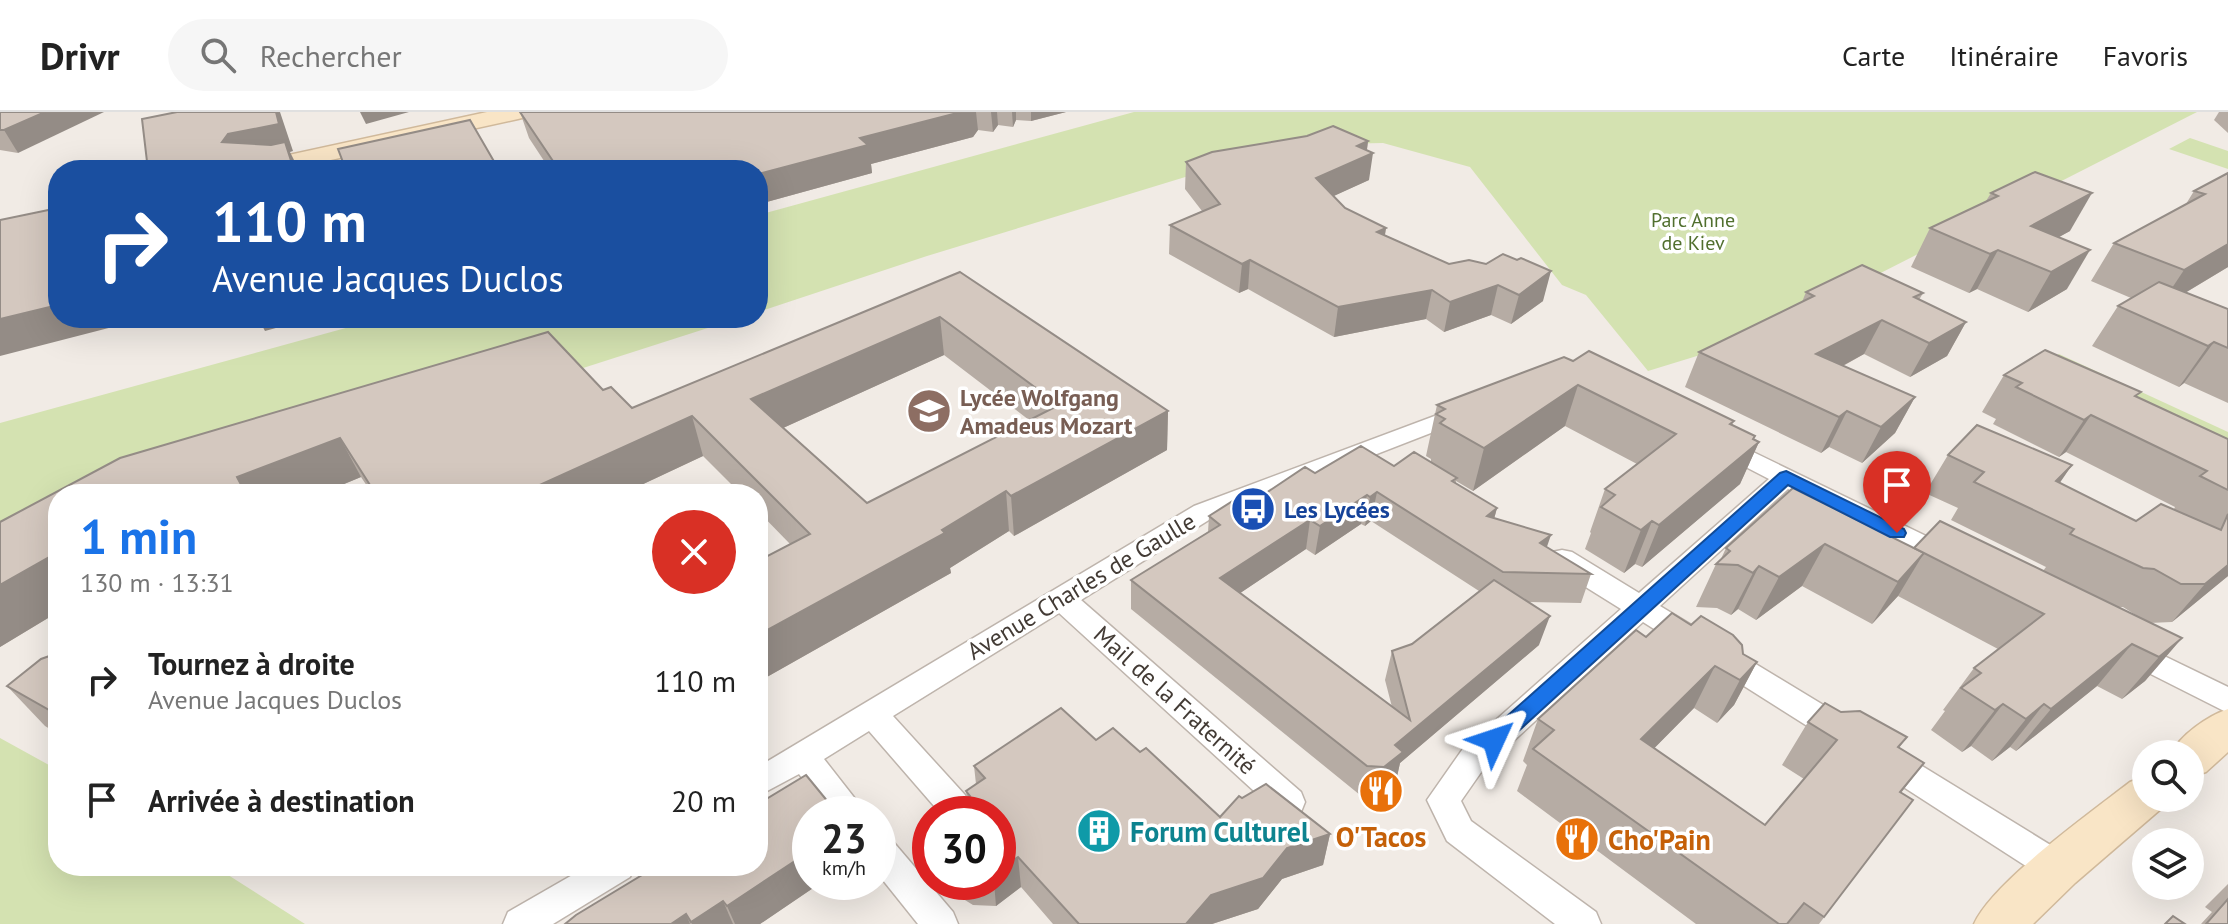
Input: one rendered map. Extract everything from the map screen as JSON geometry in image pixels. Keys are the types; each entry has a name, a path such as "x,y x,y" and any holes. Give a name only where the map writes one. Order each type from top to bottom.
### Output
{"street":[{"path":"298,160 518,112"},
{"name":"Avenue Charles de Gaulle","path":"768,777 1203,512 1485,404"},
{"path":"1694,431 1966,568"},
{"path":"1374,446 1401,462"},
{"path":"1583,924 1459,831 1443,800 1473,759 1786,477"},
{"path":"1535,543 2058,868"},
{"name":"Mail de la Fraternité","path":"1062,599 1289,802"},
{"path":"2105,638 2228,701"},
{"path":"872,713 945,796"},
{"path":"2204,747 2228,726"},
{"path":"803,756 835,796"},
{"path":"1999,924 2058,868 2132,807"},
{"path":"896,870 940,924"},
{"path":"521,924 601,876"}],"green space":[{"name":"Parc Anne de Kiev","path":"1134,112 2197,112 1749,340 1648,371 1586,295 1562,285 1470,167 1383,143 1290,145 927,256 768,309 768,212"},
{"path":"2190,138 2228,151 2228,169 2169,149"},
{"path":"346,328 708,328 580,369 100,484 48,484 48,509 0,583 0,423"},
{"path":"2059,354 2228,432 2228,459 2034,368"},
{"path":"0,738 48,764 48,876 230,876 305,924 0,924"}],"building":[{"path":"0,112 45,112 0,130"},
{"path":"177,112 276,112 279,124 228,134 222,142 271,145 285,142 291,160 147,160 142,119"},
{"path":"520,112 961,112 860,138 868,145 768,171 768,160 552,160"},
{"path":"470,120 493,160 342,160 338,149"},
{"path":"1333,126 1368,141 1357,146 1373,153 1316,178 1345,208 1386,228 1377,232 1449,264 1469,260 1486,264 1503,254 1551,271 1519,295 1498,285 1450,302 1432,290 1338,307 1250,260 1242,264 1170,225 1220,204 1186,162 1212,152 1307,136"},
{"path":"2035,172 2092,193 2031,226 2090,250 2051,272 1998,250 1990,254 1930,228 1998,196 1991,193"},
{"path":"2228,173 2228,244 2184,270 2114,243 2205,194 2194,191"},
{"path":"48,210 48,307 0,319 0,220"},
{"path":"1862,265 1923,293 1914,297 1966,322 1929,343 1882,320 1816,354 1915,397 1881,427 1847,411 1839,417 1699,352 1814,296 1806,292"},
{"path":"960,272 1168,411 1011,496 1006,491 942,530 945,533 768,630 768,556 810,534 768,492 768,484 760,484 692,416 542,484 369,484 340,438 237,477 241,484 71,484 120,458 548,332 603,390 611,387 632,408","holes":["940,317 1059,405 867,503 751,399"]},
{"path":"2159,282 2228,309 2228,348 2214,342 2208,346 2118,306"},
{"path":"2045,350 2141,392 2135,396 2228,439 2228,490 2200,476 2207,471 2091,415 2084,420 2016,387 2022,383 2004,375"},
{"path":"1589,351 1734,421 1730,424 1755,436 1753,439 1759,442 1659,525 1652,521 1641,530 1601,507 1615,495 1605,489 1676,434 1578,385 1484,448 1440,423 1445,419 1436,414 1445,409 1437,405 1564,357 1573,361"},
{"path":"1977,425 2072,465 2056,481 2136,521 2161,504 2221,530 2228,514 2228,565 2205,584 2181,584 2154,569 2143,568 2070,534 2074,529 1974,482 1984,472 1948,455"},
{"path":"1361,446 1394,466 1414,452 1457,478 1452,481 1497,508 1487,516 1551,535 1540,543 1591,574 1503,572 1377,492 1370,497 1367,495 1320,526 1310,520 1220,578 1410,720 1392,651 1412,644 1494,580 1550,616 1395,745 1403,752 1384,767 1367,766 1131,580 1220,525 1209,516 1250,490 1260,497 1305,467 1315,473"},
{"path":"1793,488 1924,553 1898,582 1825,544 1779,577 1759,566 1753,573 1738,565 1716,564 1730,551 1726,548"},
{"path":"48,496 48,558 0,585 0,522"},
{"path":"1940,521 2182,638 2159,657 2132,644 2051,709 2044,704 2026,719 2003,704 1995,710 1961,688 1981,673 1974,668 2044,614 1914,548"},
{"path":"1672,613 1691,625 1701,616 1733,635 1742,645 1743,654 1757,662 1740,680 1715,666 1641,739 1765,825 1837,740 1808,722 1825,703 1841,712 1860,711 1907,737 1898,747 1924,763 1900,792 1913,800 1824,917 1804,903 1787,924 1779,924 1533,749 1554,730 1538,719 1636,630 1646,637"},
{"path":"48,657 48,709 7,686"},
{"name":"Forum Culturel","path":"1061,708 1096,740 1113,728 1140,752 1146,748 1220,817 1239,796 1242,798 1266,784 1330,834 1287,848 1263,878 1211,895 1186,924 1079,924 1018,857 1016,858 1016,796 970,796 966,791 985,778 974,766"},
{"path":"806,775 823,796 792,796 792,863 727,906 723,901 691,922 686,914 671,924 565,924 640,876 768,876 768,798"},
{"path":"2228,899 2228,924 2206,924"},
{"path":"2173,916 2185,924 2165,924"}],"place":[{"name":"Lycée Wolfgang Amadeus Mozart","path":"929,411"},
{"name":"Les Lycées","path":"1253,509"},
{"name":"O'Tacos","path":"1381,791"},
{"name":"Forum Culturel","path":"1099,831"},
{"name":"Cho'Pain","path":"1577,839"}],"route":[{"path":"1494,740 1786,477 1897,533"}]}
